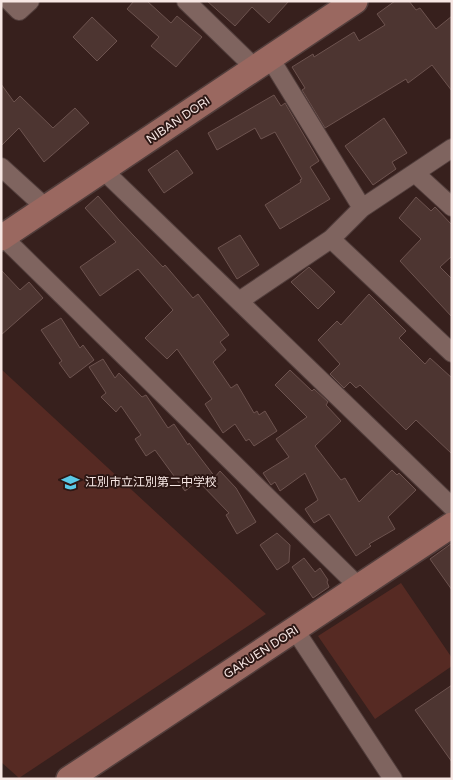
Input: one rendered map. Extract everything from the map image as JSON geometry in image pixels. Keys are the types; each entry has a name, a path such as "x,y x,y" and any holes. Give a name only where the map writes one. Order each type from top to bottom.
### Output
{"street":[{"path":"9,1 19,11 30,1"},
{"path":"186,1 263,63 362,208"},
{"name":"NIBAN DORI","path":"2,237 355,1"},
{"path":"239,301 331,239 362,208 416,174 452,148"},
{"path":"1,167 46,208"},
{"path":"103,170 452,507"},
{"path":"416,174 452,207"},
{"path":"2,237 360,587"},
{"path":"331,239 452,353"},
{"name":"GAKUEN DORI","path":"69,779 452,526"},
{"path":"295,630 393,779"}],"shaded area":[{"name":"江別市立江別第二中学校","path":"1,369 266,614 19,778 1,762"},
{"path":"401,583 452,658 452,666 375,719 318,636"}],"building":[{"path":"134,1 147,1 171,23 177,16 202,37 176,67 151,46 159,37 127,9"},
{"path":"207,1 289,1 269,23 252,7 235,26"},
{"path":"395,1 409,1 416,10 420,8 436,29 452,16 452,91 432,65 408,83 406,79 325,128 302,90 305,88 292,67 313,54 314,57 354,32 359,41 385,25 377,14"},
{"path":"92,17 117,41 97,61 73,37"},
{"path":"1,84 14,102 20,96 53,128 75,108 89,123 44,162 19,128 1,146"},
{"path":"274,95 281,106 285,103 319,161 310,167 330,199 280,229 265,205 301,182 300,180 302,179 275,132 261,139 255,128 217,150 208,133"},
{"path":"384,118 407,153 392,162 396,169 373,185 345,146"},
{"path":"177,150 193,173 164,193 148,170"},
{"path":"98,196 163,267 165,265 193,298 198,294 229,335 220,342 226,350 213,362 231,388 237,384 254,413 257,411 259,415 265,411 277,431 254,446 249,439 246,441 235,424 223,433 205,404 212,399 177,349 167,359 145,338 173,310 138,269 100,296 80,267 116,242 85,208"},
{"path":"416,197 431,211 435,207 452,225 452,256 440,267 452,279 452,317 400,261 421,239 399,218"},
{"path":"240,235 259,265 237,279 218,248"},
{"path":"309,267 335,292 318,309 291,282"},
{"path":"1,270 20,290 29,282 43,298 1,335"},
{"path":"369,294 406,331 399,338 425,364 430,358 452,378 452,454 416,420 406,430 360,385 356,388 350,382 344,388 330,374 340,364 318,340 337,321 341,325"},
{"path":"61,318 80,348 83,345 94,360 70,378 59,363 62,361 41,330"},
{"path":"103,359 115,378 119,373 142,397 146,395 168,428 174,424 188,445 189,443 215,477 220,471 236,488 256,522 237,534 226,515 229,513 198,481 185,491 155,450 146,456 135,439 141,435 121,406 116,412 101,397 106,393 89,367"},
{"path":"290,370 312,391 314,389 328,402 326,405 341,421 315,446 341,480 345,478 359,502 392,470 397,475 399,473 416,490 388,517 395,529 369,544 371,546 356,556 329,514 314,523 305,509 318,500 305,473 280,491 275,482 271,485 263,473 289,457 276,439 307,417 275,385"},
{"path":"277,533 290,545 289,562 277,570 260,545"},
{"path":"452,543 452,590 430,559"},
{"path":"304,558 315,572 320,568 328,580 329,587 313,598 292,567"},
{"path":"452,685 452,762 415,710"}],"place":[{"name":"江別市立江別第二中学校","path":"71,482"}]}
